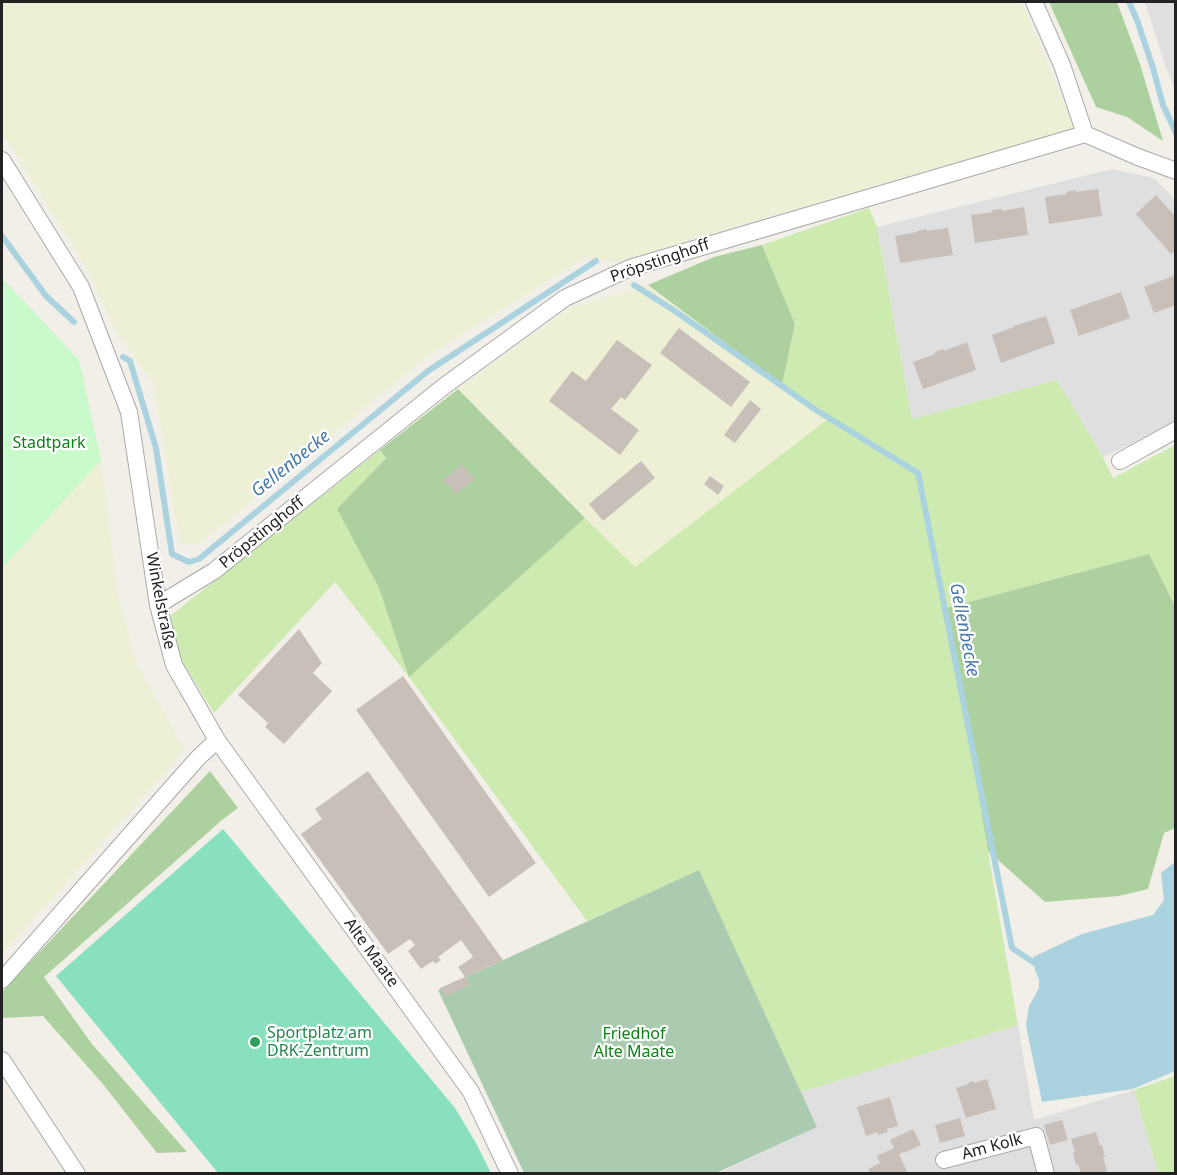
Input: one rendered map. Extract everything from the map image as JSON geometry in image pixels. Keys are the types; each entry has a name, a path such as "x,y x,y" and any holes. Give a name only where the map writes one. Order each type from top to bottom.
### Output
{"street":[{"path":"1034,2 1062,65 1085,134 1176,171"},
{"name":"Pröpstinghoff","path":"158,605 214,571 443,387 565,298 630,268 1085,134"},
{"name":"Winkelstraße","path":"2,160 81,287 129,412 158,605 174,665 217,740"},
{"path":"1120,461 1176,430"},
{"path":"2,980 197,759 217,740"},
{"name":"Alte Maate","path":"217,740 471,1092 510,1173"},
{"path":"2,1060 77,1173"},
{"name":"Am Kolk","path":"944,1160 1036,1136 1046,1173"}],"shaded area":[{"path":"1145,2 1175,2 1175,90 1165,65"},
{"path":"1112,169 1154,178 1175,200 1175,424 1103,457 1057,380 912,419 877,227"},
{"path":"1018,1025 1034,1120 1134,1090 1158,1173 716,1174 817,1127 801,1092"}],"green space":[{"path":"2,2 1022,2 1075,129 702,236 621,263 586,257 426,357 198,545 180,544 153,382 116,332 87,269 2,134"},
{"path":"1049,2 1117,2 1140,64 1163,141 1127,117 1096,107"},
{"path":"869,208 877,227 912,419 1057,380 1113,478 1175,445 1175,606 1149,554 946,608 1018,1025 801,1092 699,871 587,921 409,677 335,582 214,713 179,656 169,617 380,450 386,457 338,509 379,588 409,676 585,518 635,567 828,419 782,385 795,324 762,245"},
{"path":"762,245 795,324 782,385 648,285 714,257"},
{"name":"Stadtpark","path":"2,278 79,360 101,460 2,568"},
{"path":"648,285 828,419 635,568 458,389 568,309"},
{"path":"458,389 585,518 409,677 379,588 337,509 386,458 380,450"},
{"path":"101,460 118,596 137,664 185,750 2,954 2,568"},
{"path":"1149,554 1175,606 1175,828 1164,833 1148,889 1119,896 1045,902 988,851 946,608"},
{"path":"210,771 238,808 44,977 92,1044 187,1152 157,1153 102,1083 43,1016 2,1018 2,992"},
{"name":"Sportplatz am DRK-Zentrum","path":"223,829 455,1108 491,1173 218,1173 56,976"},
{"name":"Friedhof Alte Maate","path":"699,870 817,1127 716,1173 524,1173 438,990"},
{"path":"1175,1076 1175,1173 1158,1173 1134,1090"}],"water":[{"path":"1175,862 1175,1071 1133,1089 1042,1102 1026,1026 1029,1006 1039,988 1033,957 1082,934 1153,915 1164,900 1161,873"}],"building":[{"path":"1098,189 1102,216 1049,224 1045,197 1067,194 1066,192 1076,190 1076,192"},
{"path":"1156,195 1176,217 1176,250 1171,254 1136,214"},
{"path":"1024,207 1028,235 975,243 971,215 993,212 992,210 1002,209 1002,211"},
{"path":"948,228 953,255 900,263 895,236 926,229 926,231"},
{"path":"1176,275 1176,305 1154,313 1144,287"},
{"path":"1121,292 1130,318 1079,336 1070,310"},
{"path":"1046,316 1055,343 1001,363 992,335"},
{"path":"679,328 750,382 731,407 660,353"},
{"path":"617,340 652,365 625,400 621,397 611,409 639,430 620,455 549,401 572,371 586,381"},
{"path":"967,342 976,370 923,389 913,362"},
{"path":"750,400 761,409 735,443 724,435"},
{"path":"641,461 655,478 603,521 589,504"},
{"path":"462,464 475,479 456,494 443,480"},
{"path":"710,476 724,486 718,495 704,484"},
{"path":"299,629 322,663 313,673 332,691 284,744 265,727 268,723 238,695"},
{"path":"403,676 536,863 489,897 356,710"},
{"path":"368,771 503,960 466,977 470,985 444,997 440,988 465,977 458,967 473,957 461,940 438,957 441,960 435,964 433,961 421,969 408,951 415,945 410,939 388,954 301,834 322,819 315,809"},
{"path":"987,1079 996,1109 966,1118 956,1088 969,1084 969,1082 974,1083"},
{"path":"890,1097 898,1126 887,1129 888,1132 878,1135 877,1132 866,1136 857,1107"},
{"path":"960,1118 965,1136 940,1143 935,1125"},
{"path":"1062,1120 1068,1140 1050,1145 1044,1125"},
{"path":"913,1129 921,1145 899,1154 908,1174 870,1174 868,1169 880,1163 877,1156 894,1148 890,1140"},
{"path":"1096,1132 1100,1146 1102,1145 1107,1171 1097,1174 1081,1174 1078,1164 1076,1165 1071,1139"}],"waterway":[{"path":"1129,2 1153,68 1163,105 1176,133"},
{"name":"Gellenbecke","path":"2,236 46,296 74,322"},
{"name":"Gellenbecke","path":"123,357 130,361 156,448 172,554 189,562 199,559 428,371 596,261"},
{"name":"Gellenbecke","path":"634,285 816,410 918,473 1012,948 1039,966"}],"place":[{"name":"Sportplatz am DRK-Zentrum","path":"255,1042"}]}
